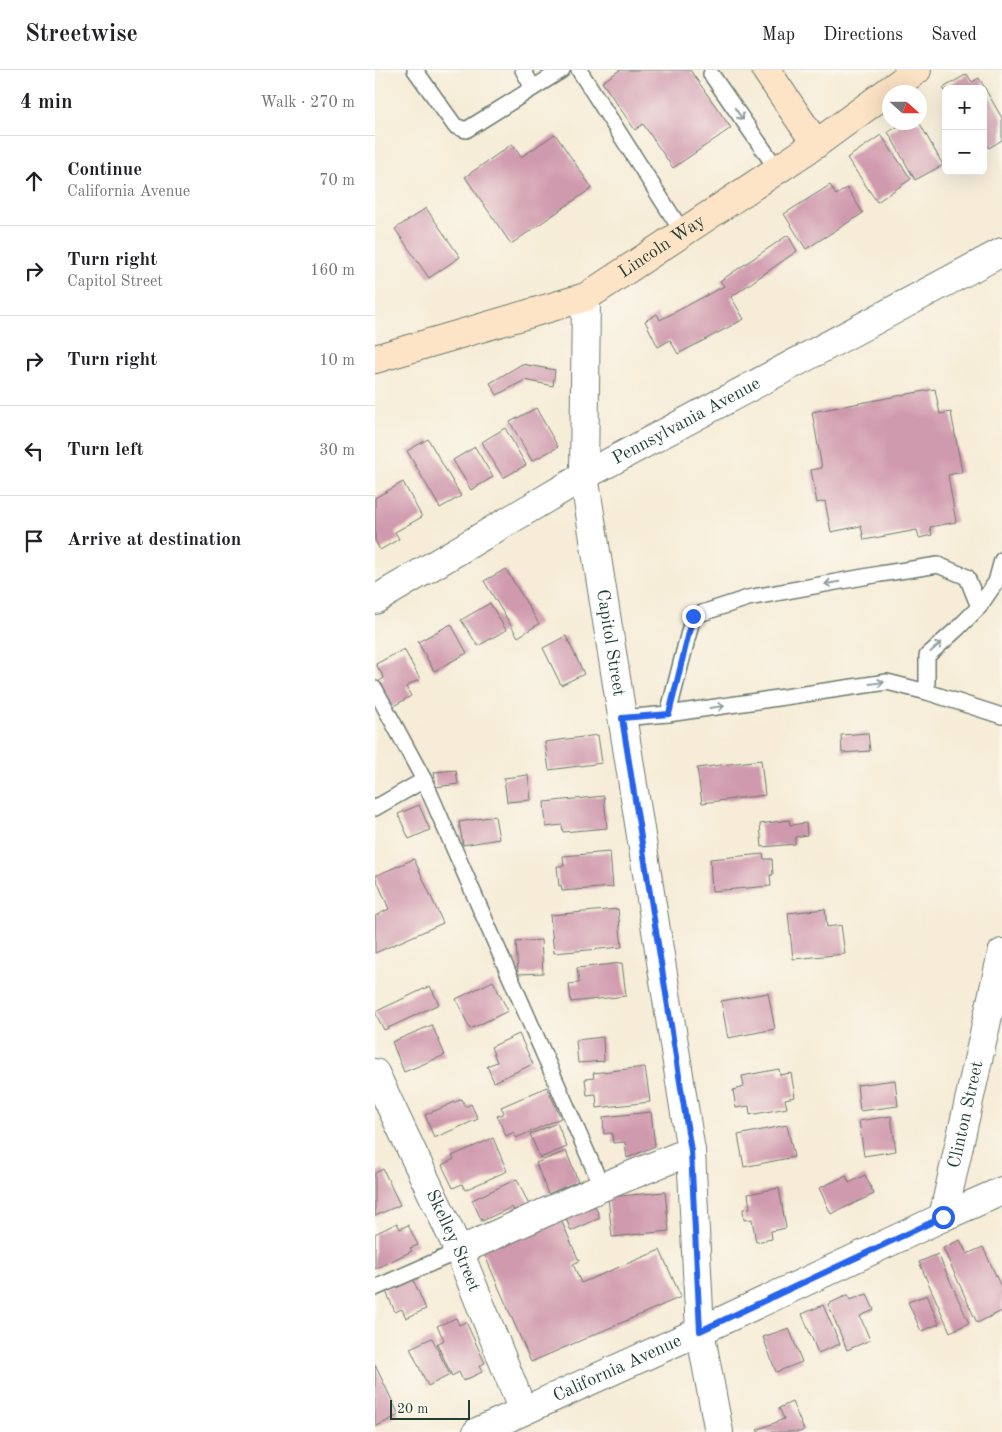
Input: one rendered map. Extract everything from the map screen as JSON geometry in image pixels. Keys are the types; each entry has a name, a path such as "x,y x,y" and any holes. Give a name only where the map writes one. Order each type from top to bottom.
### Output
{"main road":[{"path":"766,70 816,144"},
{"name":"Lincoln Way","path":"375,359 586,297 816,144 917,70"}],"street":[{"name":"Pennsylvania Avenue","path":"375,600 583,476 1002,252"},
{"name":"Capitol Street","path":"586,297 583,476 691,1151 700,1331 719,1432"},
{"name":"Clinton Street","path":"943,1217 1002,953"},
{"name":"Skelley Street","path":"375,1073 459,1251 523,1411"},
{"path":"459,1251 602,1187 691,1151"},
{"name":"California Avenue","path":"477,1432 1002,1191"}],"lane":[{"path":"415,70 455,126 466,130 563,70"},
{"path":"523,70 533,88"},
{"path":"579,70 683,233"},
{"path":"711,74 777,169"},
{"path":"927,692 927,656 979,607 996,582 1002,560"},
{"path":"669,714 693,616 748,598 938,565 967,577 979,607"},
{"path":"622,718 669,714 887,682 927,692 1002,716"},
{"path":"375,689 424,780 602,1187"},
{"path":"375,808 424,780"},
{"path":"375,1288 459,1251"}],"building":[{"path":"620,70 690,70 731,128 673,168 643,124 635,130 602,82"},
{"path":"967,74 972,82 979,78 983,85 948,85"},
{"path":"987,92 1002,118 1002,140 989,148 987,145"},
{"path":"892,130 923,130 942,166 915,180 888,132"},
{"path":"555,134 592,188 511,244 465,177 512,144 521,157"},
{"path":"881,135 911,179 877,202 847,158"},
{"path":"830,185 836,195 847,188 863,213 806,249 784,214"},
{"path":"426,208 460,257 429,278 395,229"},
{"path":"788,235 797,251 731,297 744,319 678,354 670,340 658,347 645,321 657,314 660,320 724,286 720,281"},
{"path":"522,364 555,370 553,386 525,380 497,395 490,383"},
{"path":"935,389 940,414 951,412 962,472 948,475 956,522 930,527 932,535 919,538 917,530 864,540 861,526 831,532 825,501 817,503 811,470 822,468 812,412"},
{"path":"536,408 558,447 532,461 510,422"},
{"path":"505,428 526,465 503,478 482,442"},
{"path":"428,439 461,496 440,508 407,451"},
{"path":"475,447 493,477 471,490 453,460"},
{"path":"403,482 422,517 395,532 399,539 380,550 375,540 375,498"},
{"path":"506,569 539,624 518,637 484,581"},
{"path":"490,603 506,630 478,646 461,620"},
{"path":"451,624 467,653 434,671 418,642"},
{"path":"566,636 584,674 561,685 543,648"},
{"path":"404,649 420,679 406,687 411,696 392,707 378,682 384,678 376,664"},
{"path":"868,733 870,751 842,753 841,735"},
{"path":"598,735 602,763 549,770 545,742"},
{"path":"761,760 765,795 702,803 697,768"},
{"path":"456,770 458,784 436,787 434,772"},
{"path":"528,775 531,800 507,802 504,778"},
{"path":"604,796 607,828 563,832 562,825 546,827 544,802"},
{"path":"419,805 430,830 409,839 398,814"},
{"path":"495,816 499,839 463,845 459,822"},
{"path":"789,820 790,825 806,823 807,835 795,837 795,844 762,847 760,824"},
{"path":"610,852 613,887 562,891 561,885 559,886 557,866 564,866 563,856"},
{"path":"763,854 764,859 772,859 773,875 770,875 771,886 712,891 710,859"},
{"path":"414,859 443,923 375,953 375,916 389,909 375,876"},
{"path":"618,909 622,947 554,953 550,915"},
{"path":"825,909 827,927 841,925 845,954 793,959 788,913"},
{"path":"541,940 543,973 518,974 516,942"},
{"path":"622,963 626,996 571,1002 569,984 579,983 577,968"},
{"path":"493,981 508,1011 470,1029 456,999"},
{"path":"430,986 439,1004 384,1030 375,1012"},
{"path":"768,993 775,1029 728,1038 721,1001"},
{"path":"432,1025 445,1055 404,1072 392,1042"},
{"path":"519,1034 533,1064 494,1082 487,1066 497,1062 491,1047"},
{"path":"603,1037 604,1061 578,1063 576,1040"},
{"path":"645,1067 650,1102 597,1108 596,1094 587,1095 585,1079 594,1078 593,1073"},
{"path":"779,1069 780,1075 791,1073 795,1097 785,1099 787,1108 750,1115 749,1106 736,1108 733,1090 744,1087 742,1076"},
{"path":"895,1080 898,1106 860,1111 857,1085"},
{"path":"547,1087 561,1118 516,1138 514,1132 506,1136 497,1116 504,1113 501,1107"},
{"path":"462,1099 465,1107 471,1104 478,1119 434,1138 425,1115"},
{"path":"651,1112 655,1146 627,1158 625,1142 613,1143 612,1133 604,1134 603,1117"},
{"path":"891,1116 896,1151 864,1156 859,1121"},
{"path":"557,1123 567,1147 540,1158 530,1134"},
{"path":"787,1125 794,1157 744,1167 738,1135"},
{"path":"493,1138 507,1171 465,1190 462,1184 453,1188 442,1165 454,1159 452,1156"},
{"path":"566,1151 578,1181 548,1194 536,1163"},
{"path":"383,1169 400,1205 375,1216 375,1173"},
{"path":"865,1175 874,1194 831,1214 819,1188 846,1176 849,1183"},
{"path":"517,1179 529,1205 515,1212 512,1207 482,1221 472,1200"},
{"path":"779,1188 786,1228 771,1231 772,1239 756,1242 752,1219 744,1220 743,1209 750,1208 748,1194"},
{"path":"665,1192 669,1231 612,1237 608,1197"},
{"path":"591,1196 600,1218 571,1231 562,1209"},
{"path":"559,1215 579,1261 573,1264 581,1283 660,1250 681,1297 531,1362 482,1249"},
{"path":"397,1223 400,1229 408,1225 418,1245 410,1248 412,1251 375,1269 375,1234"},
{"path":"960,1240 967,1254 983,1247 1002,1289 1002,1311 977,1323 943,1248"},
{"path":"938,1254 969,1323 950,1332 919,1262"},
{"path":"412,1277 426,1309 406,1318 402,1309 395,1312 385,1289"},
{"path":"867,1294 874,1310 860,1316 870,1340 847,1350 828,1304 848,1295 850,1300"},
{"path":"927,1295 939,1324 921,1331 908,1302"},
{"path":"823,1305 840,1344 818,1353 802,1314"},
{"path":"456,1318 459,1325 466,1322 485,1363 479,1366 482,1372 463,1381 459,1372 452,1376 437,1344 444,1340 437,1326"},
{"path":"789,1328 802,1362 776,1372 763,1337"},
{"path":"432,1338 450,1375 428,1386 410,1348"},
{"path":"375,1365 399,1415 375,1427"},
{"path":"792,1402 804,1430 800,1432 758,1432 757,1430 784,1419 779,1408"}],"route":[{"path":"693,616 669,714 622,718 691,1151 700,1331 943,1217"}]}
